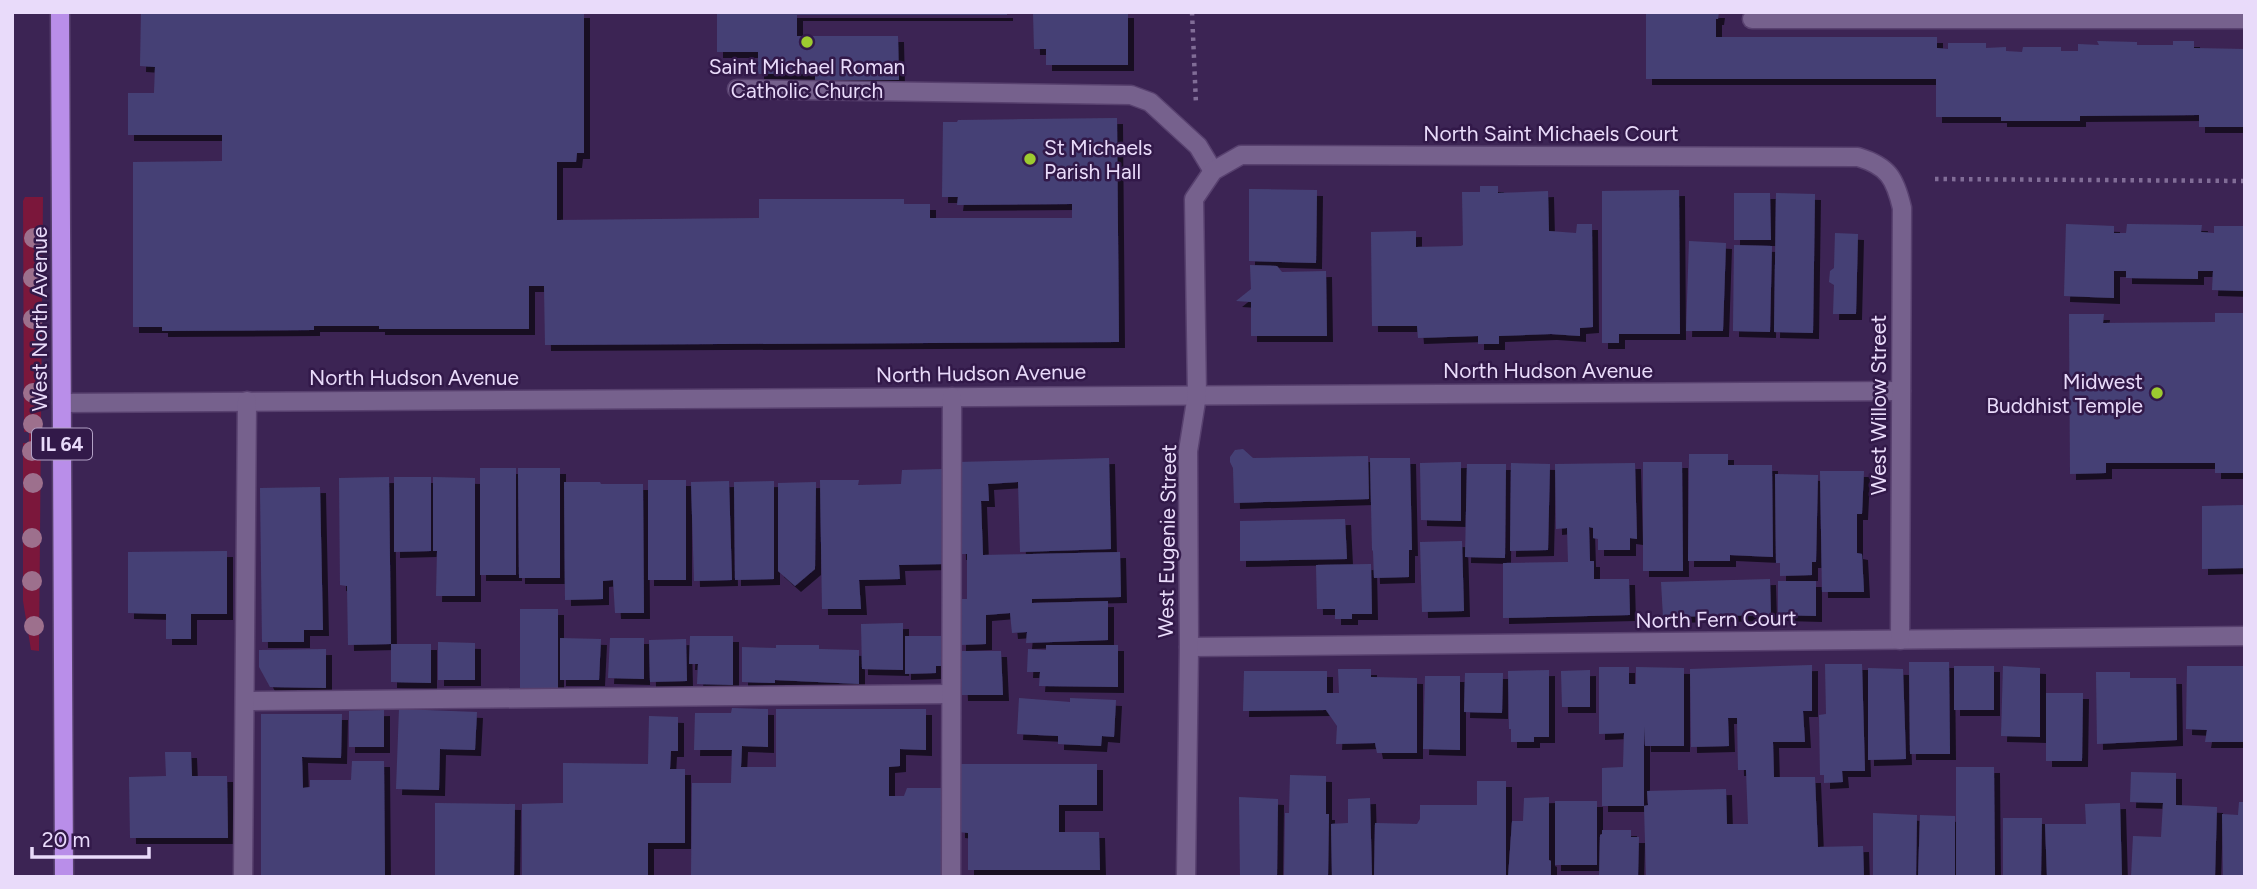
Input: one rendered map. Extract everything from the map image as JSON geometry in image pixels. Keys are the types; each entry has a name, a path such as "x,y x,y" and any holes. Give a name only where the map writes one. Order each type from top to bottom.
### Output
{"main road":[{"name":"West North Avenue","path":"60,12 64,877"}],"street":[{"path":"1752,19 2245,19"},
{"path":"737,89 1131,95 1150,102 1198,146 1213,170"},
{"name":"North Saint Michaels Court","path":"1213,170 1241,155 1844,156 1874,162 1888,173"},
{"name":"West Eugenie Street","path":"1186,877 1188,451 1197,395 1194,199 1213,170"},
{"name":"West Willow Street","path":"1888,173 1897,187 1902,208 1900,640"},
{"name":"North Hudson Avenue","path":"62,403 1901,391"},
{"path":"951,877 952,397"},
{"path":"243,877 247,401"},
{"name":"North Fern Court","path":"1189,647 2245,636"},
{"path":"245,701 950,694"}],"path":[{"path":"1192,12 1198,146"},
{"path":"1934,179 2245,181"}],"shaded area":[{"path":"25,197 43,197 39,651 31,650 23,601 23,443 29,443 29,432 24,432"}],"building":[{"path":"141,12 584,12 584,153 577,153 576,162 557,162 557,220 759,218 759,199 904,199 904,204 930,204 930,218 1072,218 1072,204 957,205 958,197 942,197 943,122 1117,118 1119,342 545,345 544,286 529,286 529,329 314,326 314,330 162,331 162,327 133,327 133,162 222,161 222,135 128,135 128,93 154,93 155,67 140,66"},
{"name":"Saint Michael Roman Catholic Church","path":"717,12 1007,12 1007,15 797,15 797,36 898,36 899,80 815,80 815,74 758,74 758,52 717,52"},
{"path":"1033,12 1128,12 1128,65 1046,65 1046,49 1034,49"},
{"path":"1646,12 1719,12 1716,19 1716,37 1937,37 1937,48 1948,49 1948,43 1986,43 1986,48 2006,47 2006,51 2022,52 2023,47 2061,47 2061,51 2078,51 2078,44 2099,45 2097,41 2173,45 2173,41 2194,41 2194,48 2245,49 2245,127 2199,127 2199,115 2080,116 2080,121 2001,121 2001,117 1936,117 1936,79 1646,79"},
{"path":"1480,186 1498,186 1498,193 1548,191 1549,231 1576,233 1577,224 1592,224 1593,327 1580,328 1580,336 1499,336 1499,344 1478,344 1478,336 1418,338 1417,326 1372,326 1371,232 1416,231 1416,247 1461,246 1462,192 1480,192"},
{"path":"1249,189 1317,190 1316,263 1249,261"},
{"path":"1679,190 1680,334 1619,334 1619,343 1602,343 1602,191"},
{"path":"1734,193 1770,193 1771,240 1734,240"},
{"path":"1776,193 1815,194 1813,333 1774,332"},
{"path":"2066,224 2114,226 2114,233 2126,233 2127,224 2202,225 2201,232 2214,233 2214,226 2245,226 2245,291 2212,290 2213,271 2198,271 2198,279 2126,278 2126,271 2114,271 2114,298 2064,296"},
{"path":"1835,233 1858,234 1856,314 1833,314 1834,285 1829,282 1830,271 1834,268"},
{"path":"1689,241 1726,243 1723,331 1686,331"},
{"path":"1734,245 1772,246 1770,332 1733,331"},
{"path":"1250,265 1277,266 1282,272 1326,271 1327,336 1251,336 1251,302 1236,301 1251,289"},
{"name":"Midwest Buddhist Temple","path":"2215,313 2245,313 2245,473 2215,473 2215,463 2106,463 2106,473 2070,474 2069,314 2104,314 2103,323 2215,322"},
{"path":"1243,449 1253,458 1368,456 1369,499 1234,503 1230,457 1235,450"},
{"path":"1689,454 1728,454 1728,465 1772,465 1773,557 1730,555 1730,561 1688,561"},
{"path":"1109,458 1111,549 1020,552 1018,482 988,484 989,501 981,501 983,555 1120,552 1121,597 1032,599 1032,603 1108,601 1108,640 1026,643 1027,632 1012,633 1010,613 986,615 986,644 960,645 960,599 967,599 967,554 960,554 958,462"},
{"path":"1370,458 1410,458 1412,550 1409,550 1409,577 1374,578"},
{"path":"1461,462 1461,521 1421,520 1420,463"},
{"path":"1643,462 1682,462 1683,571 1643,571"},
{"path":"1511,463 1550,464 1548,550 1510,551"},
{"path":"1635,463 1637,539 1630,538 1630,550 1598,550 1598,539 1593,538 1593,528 1589,527 1590,561 1594,561 1594,579 1629,579 1630,615 1503,618 1503,563 1568,562 1567,528 1556,529 1555,464"},
{"path":"1467,464 1506,464 1505,558 1465,557"},
{"path":"480,468 516,468 516,575 480,575"},
{"path":"518,468 560,468 560,578 519,578"},
{"path":"944,469 945,564 899,565 900,579 859,580 861,609 822,609 820,480 859,480 858,485 901,484 902,470"},
{"path":"1820,471 1864,471 1862,514 1857,514 1857,553 1862,554 1864,592 1822,592"},
{"path":"1775,474 1818,475 1816,562 1812,562 1812,575 1780,576 1780,563 1776,563"},
{"path":"389,477 391,644 348,645 347,586 340,585 339,478"},
{"path":"394,477 431,477 431,551 394,552"},
{"path":"433,477 475,478 475,596 436,596 437,551 433,551"},
{"path":"648,480 686,480 686,580 648,580"},
{"path":"729,481 732,580 694,581 691,482"},
{"path":"774,481 774,579 735,580 734,482"},
{"path":"564,482 643,484 644,613 615,613 613,580 603,581 603,599 565,600"},
{"path":"816,482 815,569 795,586 778,571 778,483"},
{"path":"320,487 323,630 304,630 304,642 262,642 260,488"},
{"path":"2245,505 2245,568 2202,569 2202,506"},
{"path":"1345,519 1347,559 1240,561 1240,521"},
{"path":"1462,541 1464,611 1422,612 1420,542"},
{"path":"227,551 227,614 191,614 191,639 166,639 166,614 128,613 128,552"},
{"path":"1371,564 1372,614 1352,614 1352,619 1335,619 1335,609 1317,609 1316,565"},
{"path":"1770,579 1771,615 1663,617 1661,582"},
{"path":"1778,581 1816,581 1816,616 1778,615"},
{"path":"520,609 558,609 558,688 520,688"},
{"path":"903,623 903,670 862,669 861,624"},
{"path":"690,636 733,636 733,685 697,684 698,664 689,664"},
{"path":"905,636 942,636 941,666 936,666 936,673 905,674"},
{"path":"560,638 601,639 599,680 560,680"},
{"path":"610,638 644,638 644,679 608,678"},
{"path":"686,639 687,681 650,682 649,640"},
{"path":"438,642 475,643 475,680 438,680"},
{"path":"391,644 431,644 431,683 391,682"},
{"path":"776,645 819,645 819,649 859,650 859,684 775,680 775,683 742,682 742,647 776,648"},
{"path":"1046,645 1118,645 1118,687 1039,686 1040,672 1027,672 1028,649 1046,650"},
{"path":"326,649 326,688 270,687 259,667 259,650"},
{"path":"960,651 1001,651 1003,695 962,695"},
{"path":"1909,662 1949,662 1950,754 1910,754"},
{"path":"1825,664 1862,664 1865,771 1842,771 1843,782 1824,783 1824,775 1820,775 1819,715 1826,714"},
{"path":"1812,665 1812,711 1803,711 1805,742 1773,742 1774,777 1815,777 1818,847 1863,846 1864,877 1646,877 1644,806 1648,805 1647,791 1726,789 1727,824 1748,824 1746,770 1738,770 1737,718 1728,718 1729,746 1691,747 1690,669"},
{"path":"1954,666 1994,666 1994,710 1954,710"},
{"path":"2003,666 2040,668 2040,737 2001,736"},
{"path":"2187,666 2245,666 2245,742 2205,742 2207,730 2186,729"},
{"path":"1599,667 1629,667 1629,684 1636,684 1636,667 1684,668 1684,746 1645,746 1644,726 1644,806 1602,806 1602,768 1623,767 1624,733 1599,734"},
{"path":"1868,668 1903,669 1906,759 1868,760"},
{"path":"1338,669 1371,669 1371,677 1417,678 1417,753 1377,753 1375,743 1336,744 1337,726 1326,710 1243,711 1244,671 1327,671 1327,693 1339,693"},
{"path":"1549,670 1549,737 1534,737 1534,742 1511,742 1508,671"},
{"path":"1590,670 1590,707 1562,707 1561,671"},
{"path":"2096,672 2130,672 2130,678 2176,678 2177,740 2097,744"},
{"path":"1465,673 1503,673 1502,713 1464,712"},
{"path":"1425,676 1460,676 1460,750 1423,749"},
{"path":"2046,693 2083,693 2082,761 2046,761"},
{"path":"1019,698 1070,702 1070,698 1116,700 1114,737 1102,736 1101,746 1058,744 1058,736 1017,734"},
{"path":"732,708 768,709 768,747 742,746 741,767 776,767 776,709 926,709 926,750 900,749 900,766 889,767 889,796 904,796 907,788 944,788 944,877 691,877 692,783 731,783 732,750 694,750 695,713 731,713"},
{"path":"399,709 477,712 475,750 440,749 439,790 396,789"},
{"path":"384,710 384,747 349,747 349,711"},
{"path":"261,714 342,714 341,758 302,757 303,788 310,787 310,780 351,780 352,761 384,761 385,877 261,877"},
{"path":"649,716 678,717 678,751 671,751 670,769 685,769 685,843 648,843 648,877 522,877 522,804 563,803 563,763 648,764"},
{"path":"165,752 191,752 192,776 227,776 228,838 130,838 129,777 166,776"},
{"path":"958,764 1097,764 1097,805 1059,805 1059,832 1099,832 1100,870 968,870 968,833 959,832"},
{"path":"1956,767 1994,767 1995,877 1956,877"},
{"path":"2131,772 2176,773 2176,805 2217,807 2215,877 2131,877 2133,836 2161,837 2163,803 2130,802"},
{"path":"1290,775 1326,776 1326,814 1329,814 1328,877 1284,877 1285,813 1289,813"},
{"path":"1477,781 1506,781 1506,877 1374,877 1375,823 1417,824 1420,819 1420,805 1477,805"},
{"path":"1239,797 1278,799 1277,877 1240,877"},
{"path":"1549,797 1551,877 1508,877 1512,821 1523,821 1524,798"},
{"path":"1370,798 1372,877 1332,877 1331,824 1348,823 1348,799"},
{"path":"1555,801 1597,801 1597,865 1555,865"},
{"path":"2239,802 2245,802 2245,877 2223,877 2222,814 2238,815"},
{"path":"435,803 515,804 514,877 435,877"},
{"path":"2120,803 2122,877 2047,877 2045,824 2086,824 2085,804"},
{"path":"1873,813 1917,815 1916,877 1873,877"},
{"path":"1920,815 1955,816 1955,877 1918,877"},
{"path":"2003,818 2042,818 2041,877 2003,877"},
{"path":"1602,830 1631,830 1631,837 1639,837 1638,877 1599,877"}],"place":[{"name":"Saint Michael Roman Catholic Church","path":"807,42"},
{"name":"St Michaels Parish Hall","path":"1030,159"},
{"name":"Midwest Buddhist Temple","path":"2157,393"}]}
